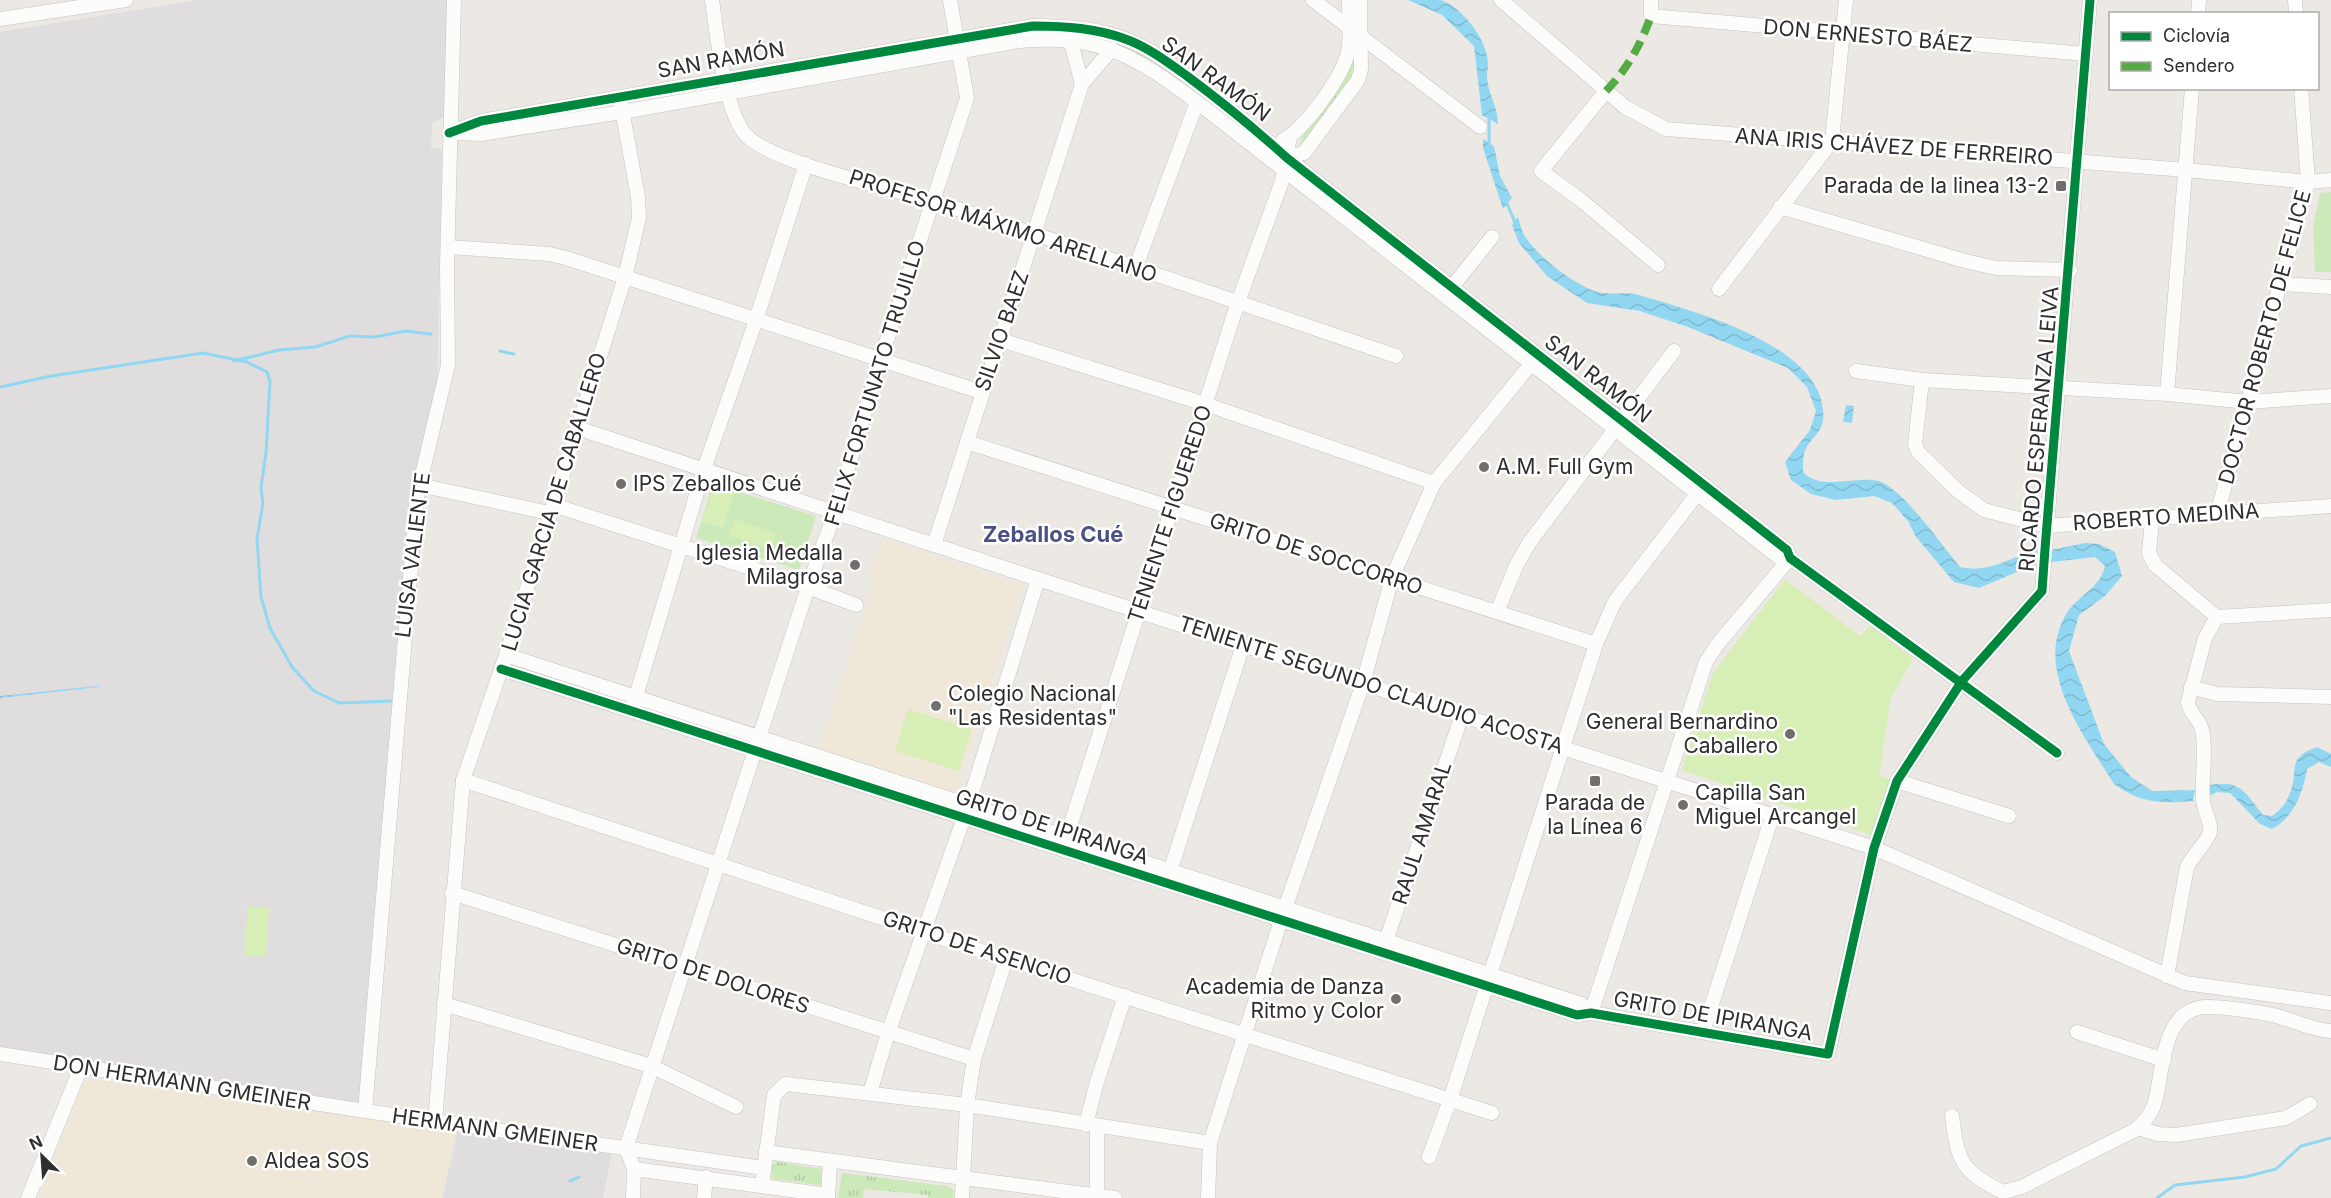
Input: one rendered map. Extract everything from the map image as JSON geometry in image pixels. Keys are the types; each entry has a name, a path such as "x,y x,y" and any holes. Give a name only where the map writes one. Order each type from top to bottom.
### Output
{"street":[{"path":"0,19 126,0"},
{"name":"LUISA VALIENTE","path":"365,1112 400,672 419,485 448,365 449,133 454,0"},
{"name":"PROFESOR MÁXIMO ARELLANO","path":"711,0 728,93 737,122 745,134 760,147 806,164 932,201 1396,356"},
{"name":"FELIX FORTUNATO TRUJILLO","path":"626,1148 716,864 835,512 880,362 967,98 950,0"},
{"path":"1313,0 1480,127"},
{"path":"1290,136 1304,123 1339,74 1348,54 1349,0"},
{"path":"1290,167 1358,80 1361,69 1360,0"},
{"name":"ANA IRIS CHÁVEZ DE FERREIRO","path":"1501,0 1625,107 1666,129 2186,170 2308,182 2331,180"},
{"name":"DON ERNESTO BÁEZ","path":"1651,0 1651,16 1842,35 2086,54"},
{"path":"1719,289 1832,141 1846,0"},
{"name":"RICARDO ESPERANZA LEIVA","path":"1828,1054 1875,848 1897,781 1962,681 2042,591 2070,270 2090,0"},
{"name":"SAN RAMÓN","path":"449,133 481,134 728,93 959,45 1033,26 1063,26 1095,30 1130,40 1163,59 1268,139 1290,167 1701,490 1787,550 1790,558 1962,681 2057,753"},
{"path":"1067,40 1072,46 1082,84"},
{"name":"SAN RAMÓN","path":"449,133 481,121 725,78 959,45 1067,40 1112,49 1158,73 1270,160 1290,167"},
{"name":"SILVIO BAEZ","path":"934,545 981,392 1001,340 1082,84 1112,49"},
{"path":"2167,394 2192,90"},
{"name":"DOCTOR ROBERTO DE FELICE","path":"2217,514 2308,182 2301,90"},
{"path":"1606,91 1541,171 1581,200 1658,264"},
{"name":"LUCIA GARCIA DE CABALLERO","path":"435,1122 463,780 506,655 625,278 639,218 638,197 619,96"},
{"path":"1135,269 1197,102"},
{"name":"SAN RAMÓN","path":"1268,139 1279,142 1290,136"},
{"name":"TENIENTE FIGUEREDO","path":"1064,844 1238,302 1290,167 1290,136"},
{"path":"633,704 704,469 756,320 806,164"},
{"path":"1780,207 1996,268 2070,270"},
{"path":"1448,292 1492,237"},
{"path":"448,247 549,254 880,362 981,392"},
{"path":"2280,284 2331,287"},
{"path":"1001,340 1205,404 1434,483"},
{"path":"1497,612 1516,566 1529,543 1674,351"},
{"path":"1208,1198 1210,1143 1283,914 1363,683 1392,578 1434,483 1535,359"},
{"path":"1856,371 1922,380 2167,394 2248,402 2331,396"},
{"name":"ROBERTO MEDINA","path":"1922,380 1915,445 1919,453 1958,491 1984,510 2046,525 2152,520 2331,506"},
{"name":"TENIENTE SEGUNDO CLAUDIO ACOSTA","path":"577,428 1243,645 1773,813 1875,848 2185,983 2331,1004"},
{"name":"GRITO DE SOCCORRO","path":"967,442 1596,644"},
{"path":"419,485 551,509 808,587 856,605"},
{"path":"1429,1157 1450,1100 1596,644 1615,601 1701,490"},
{"path":"2152,520 2150,553 2155,565 2217,617 2331,610"},
{"path":"1591,1013 1706,662 1717,645 1790,558"},
{"path":"870,1093 888,1033 926,931 966,812 1038,579"},
{"path":"2167,976 2187,867 2193,854 2210,834 2201,783 2203,732 2189,711 2191,687 2205,638 2217,617"},
{"path":"1168,877 1243,645"},
{"name":"GRITO DE IPIRANGA","path":"506,655 633,704 1487,980 1577,1015 1591,1013 1828,1054"},
{"name":"GRITO DE IPIRANGA","path":"501,669 633,704"},
{"path":"2191,687 2217,694 2331,697"},
{"name":"RAUL AMARAL","path":"1384,947 1462,715"},
{"name":"GRITO DE ASENCIO","path":"463,780 1006,959 1492,1113"},
{"path":"1897,781 2009,816"},
{"path":"1703,1032 1773,813"},
{"name":"GRITO DE DOLORES","path":"452,893 974,1059"},
{"path":"962,1198 967,1105 974,1059 1006,959"},
{"path":"1097,1197 1091,1126 1096,1085 1125,996"},
{"path":"444,1004 651,1066 736,1107"},
{"path":"1952,1116 1957,1150 1964,1164 1974,1178 2003,1192 2022,1187 2138,1128 2147,1120 2154,1106 2168,1041 2178,1022 2189,1012 2205,1007 2282,1017 2301,1025 2331,1031"},
{"path":"2077,1032 2164,1060"},
{"name":"DON HERMANN GMEINER","path":"0,1054 365,1112"},
{"path":"28,1198 81,1067"},
{"path":"762,1185 774,1095 780,1087 794,1083 967,1105 1210,1143"},
{"path":"2138,1128 2158,1134 2176,1135 2286,1118 2310,1104"},
{"name":"HERMANN GMEINER","path":"365,1112 764,1168"},
{"path":"626,1148 634,1169 633,1198"},
{"path":"766,1152 1115,1198"},
{"path":"634,1169 706,1177 828,1196 830,1161"},
{"path":"704,1198 706,1177"}],"shaded area":[{"path":"198,0 447,0 446,116 432,123 431,149 438,147 442,152 437,394 412,498 361,1100 356,1102 0,1050 0,32"},
{"path":"882,538 1023,585 955,791 819,749 875,580 868,576"},
{"name":"Aldea SOS","path":"86,1078 370,1110 459,1124 442,1198 39,1198"},
{"path":"459,1124 614,1143 603,1198 442,1198"}],"green space":[{"path":"1060,30 1106,39 1145,55 1163,66 1199,92 1264,145 1161,65 1099,38 1059,33 968,42 1015,33"},
{"path":"1355,56 1356,72 1300,149 1306,129 1342,80"},
{"path":"2331,192 2331,272 2315,272 2313,228 2320,193"},
{"path":"713,484 816,516 799,570 696,538"},
{"path":"714,486 735,493 723,528 702,521"},
{"path":"735,519 776,533 770,549 729,536"},
{"name":"General Bernardino Caballero","path":"1785,579 1860,636 1870,625 1913,659 1891,698 1879,776 1893,780 1871,835 1682,770 1713,673"},
{"path":"908,709 972,729 959,771 895,751"},
{"path":"248,906 269,908 266,957 244,955"},
{"path":"777,1162 822,1169 821,1185 772,1179 772,1165"},
{"path":"842,1173 948,1186 954,1190 953,1198 928,1198 928,1195 864,1189 863,1198 838,1198"}],"water":[{"path":"1408,0 1441,0 1464,16 1476,31 1487,56 1487,79 1497,112 1498,124 1482,115 1474,46 1442,15"},
{"path":"1483,139 1494,146 1500,176 1512,198 1503,209 1483,148"},
{"path":"1518,217 1521,228 1532,246 1557,269 1585,287 1600,292 1639,295 1719,321 1749,333 1776,348 1799,366 1816,386 1823,410 1820,429 1804,454 1803,472 1811,478 1829,482 1869,480 1888,486 1910,506 1960,567 1971,569 1990,567 2037,550 2036,564 1979,588 1954,582 1916,537 1908,521 1892,503 1874,496 1836,500 1811,494 1791,480 1785,462 1810,430 1816,411 1807,387 1788,368 1688,327 1640,311 1587,303 1547,276 1519,243 1512,225"},
{"path":"1846,405 1854,406 1852,423 1843,422"},
{"path":"2085,543 2099,544 2115,552 2122,576 2105,596 2079,615 2069,651 2104,744 2131,777 2152,791 2195,790 2193,801 2172,802 2142,799 2114,784 2067,703 2059,681 2056,659 2057,637 2065,616 2098,581 2105,566 2095,557 2051,562 2051,550"},
{"path":"99,687 0,698 0,696"},
{"path":"2317,747 2331,754 2331,767 2319,762 2307,769 2303,787 2292,811 2272,829 2260,824 2230,793 2217,792 2207,797 2206,786 2234,785 2246,793 2263,815 2272,816 2289,797 2297,761 2307,751"}],"waterway":[{"path":"1489,117 1489,146"},
{"path":"1506,201 1516,225"},
{"path":"234,361 279,350 315,347 350,336 375,337 405,331 431,334"},
{"path":"500,351 514,354"},
{"path":"0,387 51,376 203,353 247,362 267,372 270,381 266,453 261,488 263,503 257,539 261,597 270,628 292,667 314,691 339,703 392,701"},
{"path":"2157,1198 2175,1185 2245,1177 2276,1169 2301,1146 2331,1138"},
{"path":"570,1181 579,1177"}],"marked path":[{"path":"1606,91 1633,56 1651,16"}],"cycle path":[{"path":"501,669 1577,1015 1591,1013 1828,1054 1874,848 1897,781 1962,681 2042,591 2090,0"},
{"path":"449,133 481,121 1033,26 1081,28 1128,40 1159,56 1213,96 1287,158 1787,550 1790,558 2057,753"}],"place":[{"name":"Parada de la linea 13-2","path":"2061,186"},
{"name":"A.M. Full Gym","path":"1484,467"},
{"name":"IPS Zeballos Cué","path":"621,484"},
{"name":"Iglesia Medalla Milagrosa","path":"855,565"},
{"name":"Colegio Nacional \"Las Residentas\"","path":"936,706"},
{"name":"General Bernardino Caballero","path":"1790,734"},
{"name":"Parada de la Línea 6","path":"1595,781"},
{"name":"Capilla San Miguel Arcangel","path":"1683,805"},
{"name":"Academia de Danza Ritmo y Color","path":"1396,999"},
{"name":"Aldea SOS","path":"252,1161"}],"district":[{"name":"Zeballos Cué","path":"1053,534"}]}
